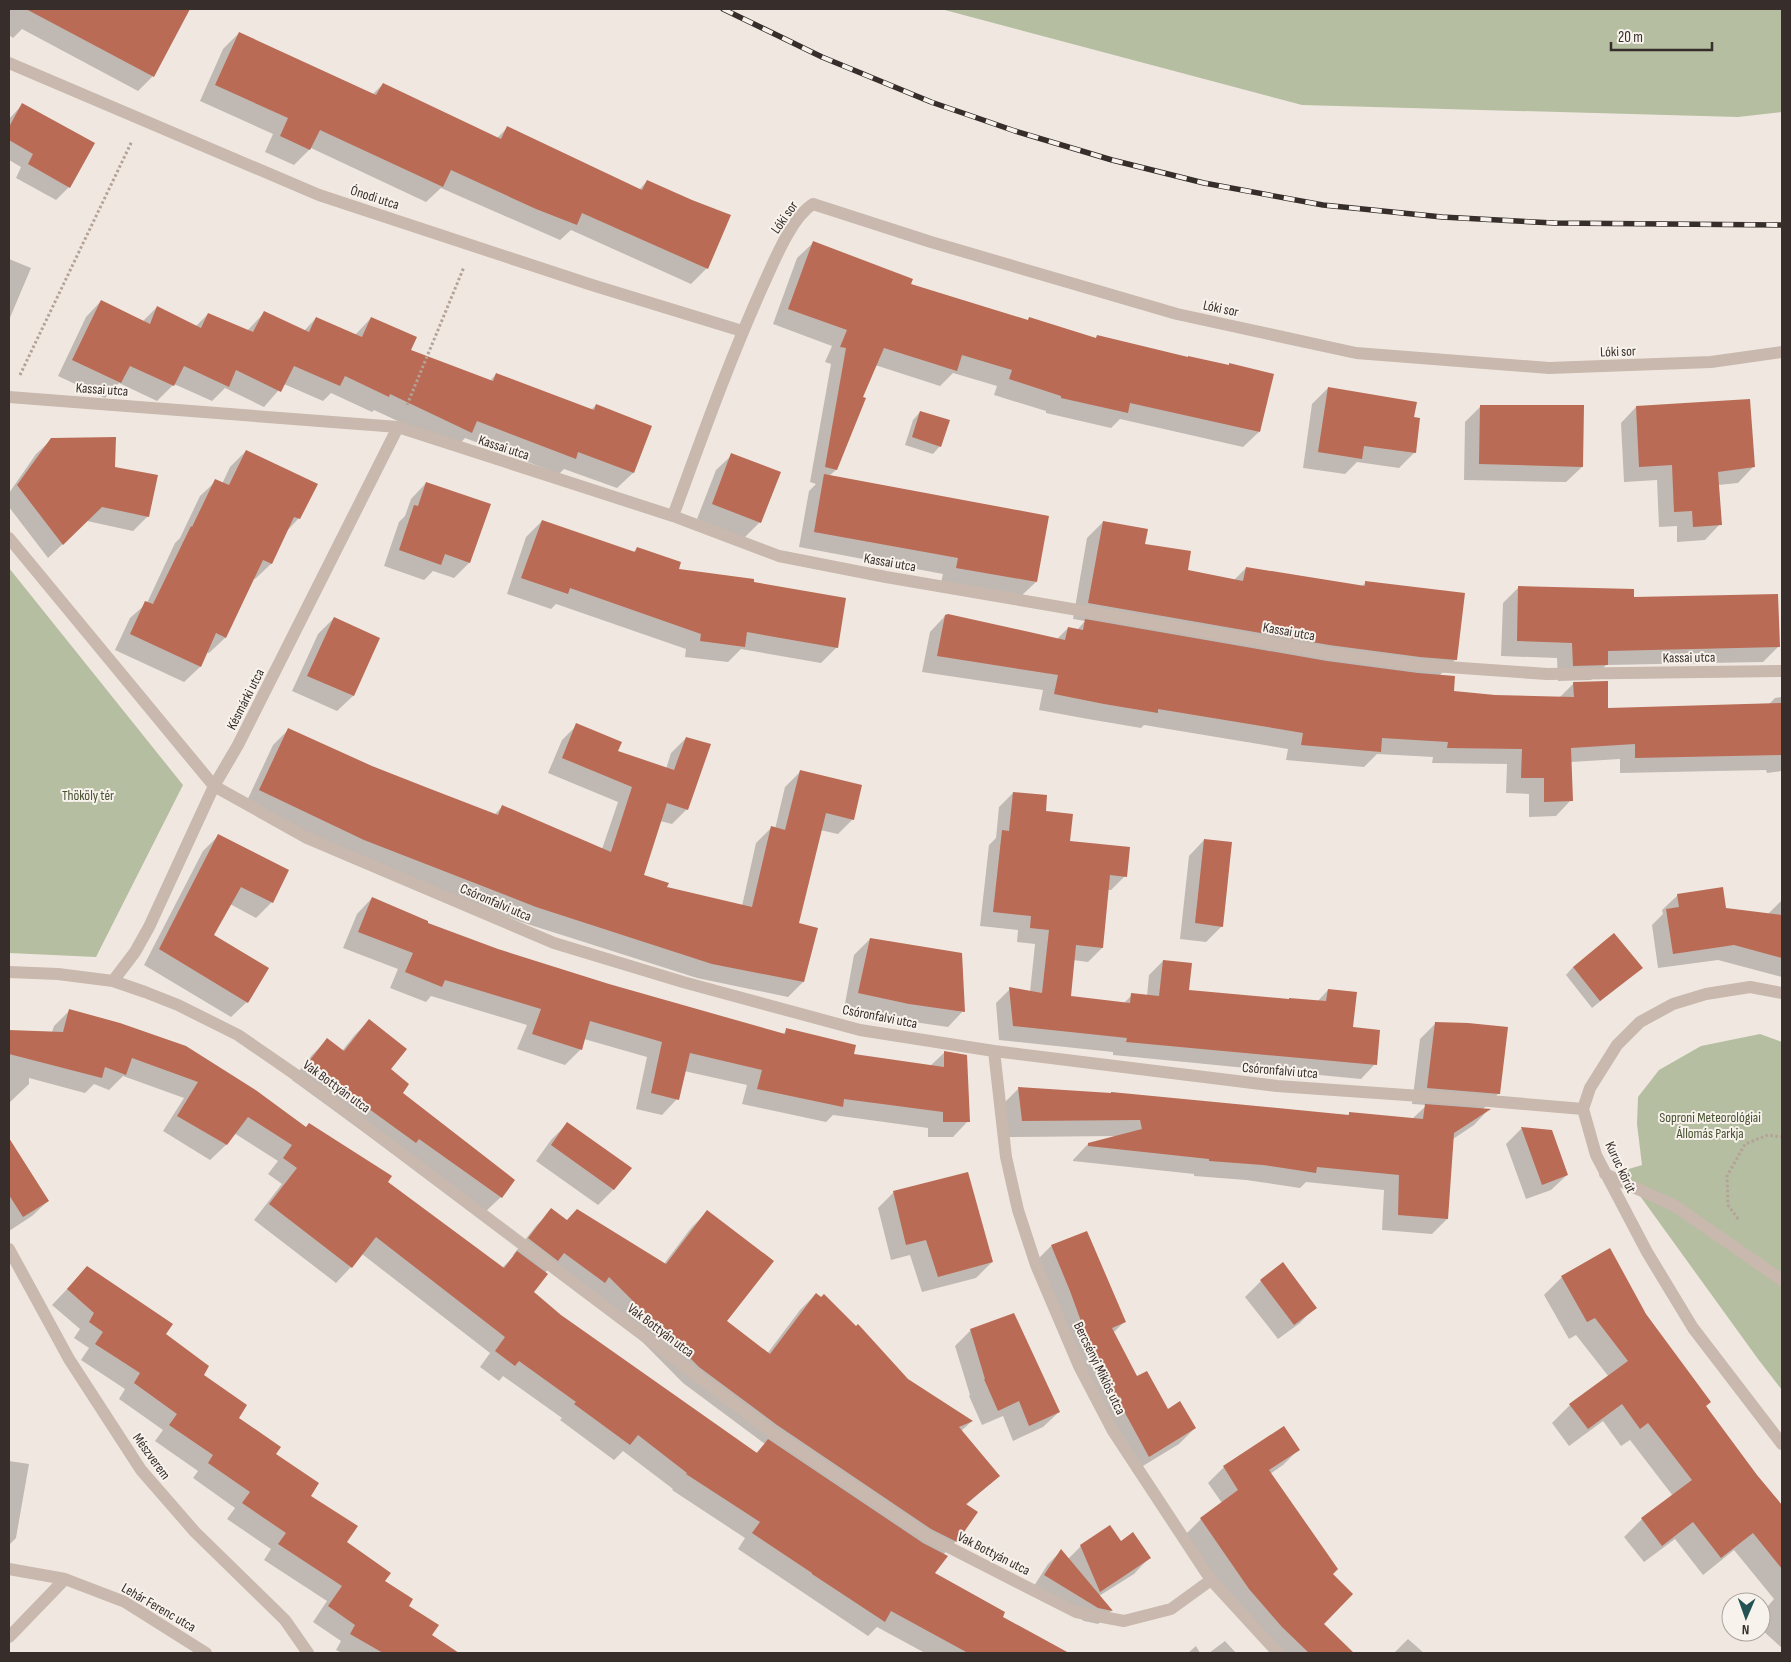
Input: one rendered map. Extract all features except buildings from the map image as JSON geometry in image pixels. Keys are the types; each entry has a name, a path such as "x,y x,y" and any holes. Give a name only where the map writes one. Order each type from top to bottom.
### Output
{"street":[{"name":"Ónodi utca","path":"9,63 319,195 592,285 742,331"},
{"name":"Lóki sor","path":"674,516 742,331 779,250 804,209 813,204 931,242 1177,314 1356,353 1549,368 1711,362 1782,352"},
{"name":"Kassai utca","path":"9,397 398,427 674,516 779,556 886,577 1328,653 1420,665 1547,674 1782,671"},
{"name":"Késmárki utca","path":"113,982 135,952 149,927 214,786 238,745 398,427"},
{"path":"9,538 214,786"},
{"name":"Csóronfalvi utca","path":"214,786 307,838 554,943 683,982 860,1030 994,1051 1276,1086 1468,1099 1583,1110"},
{"path":"9,972 58,974 113,982"},
{"name":"Vak Bottyán utca","path":"113,982 178,1005 238,1035 312,1086 772,1432 927,1536 1076,1612 1124,1621 1171,1609 1210,1580"},
{"path":"1583,1110 1590,1088 1617,1045 1640,1022 1673,1004 1706,994 1750,987 1782,992"},
{"name":"Bercsényi Miklós utca","path":"994,1051 1006,1158 1018,1210 1036,1265 1079,1366 1113,1431 1210,1580 1278,1653"},
{"name":"Kuruc körút","path":"1583,1110 1596,1155 1647,1252 1693,1328 1782,1444"},
{"path":"1605,1174 1675,1206 1782,1280"},
{"name":"Mészverem","path":"9,1249 69,1359 141,1470 195,1532 285,1620 308,1653"},
{"name":"Lehár Ferenc utca","path":"9,1569 66,1579 125,1602 206,1653"},
{"path":"9,1636 66,1579"}],"path":[{"path":"9,397 142,120"},
{"path":"398,427 473,246"},
{"path":"1728,1205 1727,1176 1745,1144 1768,1135 1782,1137"}],"green space":[{"path":"941,9 1782,9 1782,112 1738,117 1302,105"},
{"name":"Thököly tér","path":"9,568 183,785 96,957 9,953"},
{"name":"Soproni Meteorológiai Állomás Parkja","path":"1760,1034 1782,1042 1782,1390 1622,1171 1642,1165 1637,1124 1638,1097 1659,1070 1701,1046"}],"railway":[{"path":"723,9 822,57 931,102 1015,131 1112,160 1204,183 1323,205 1442,217 1554,223 1782,225"}]}
